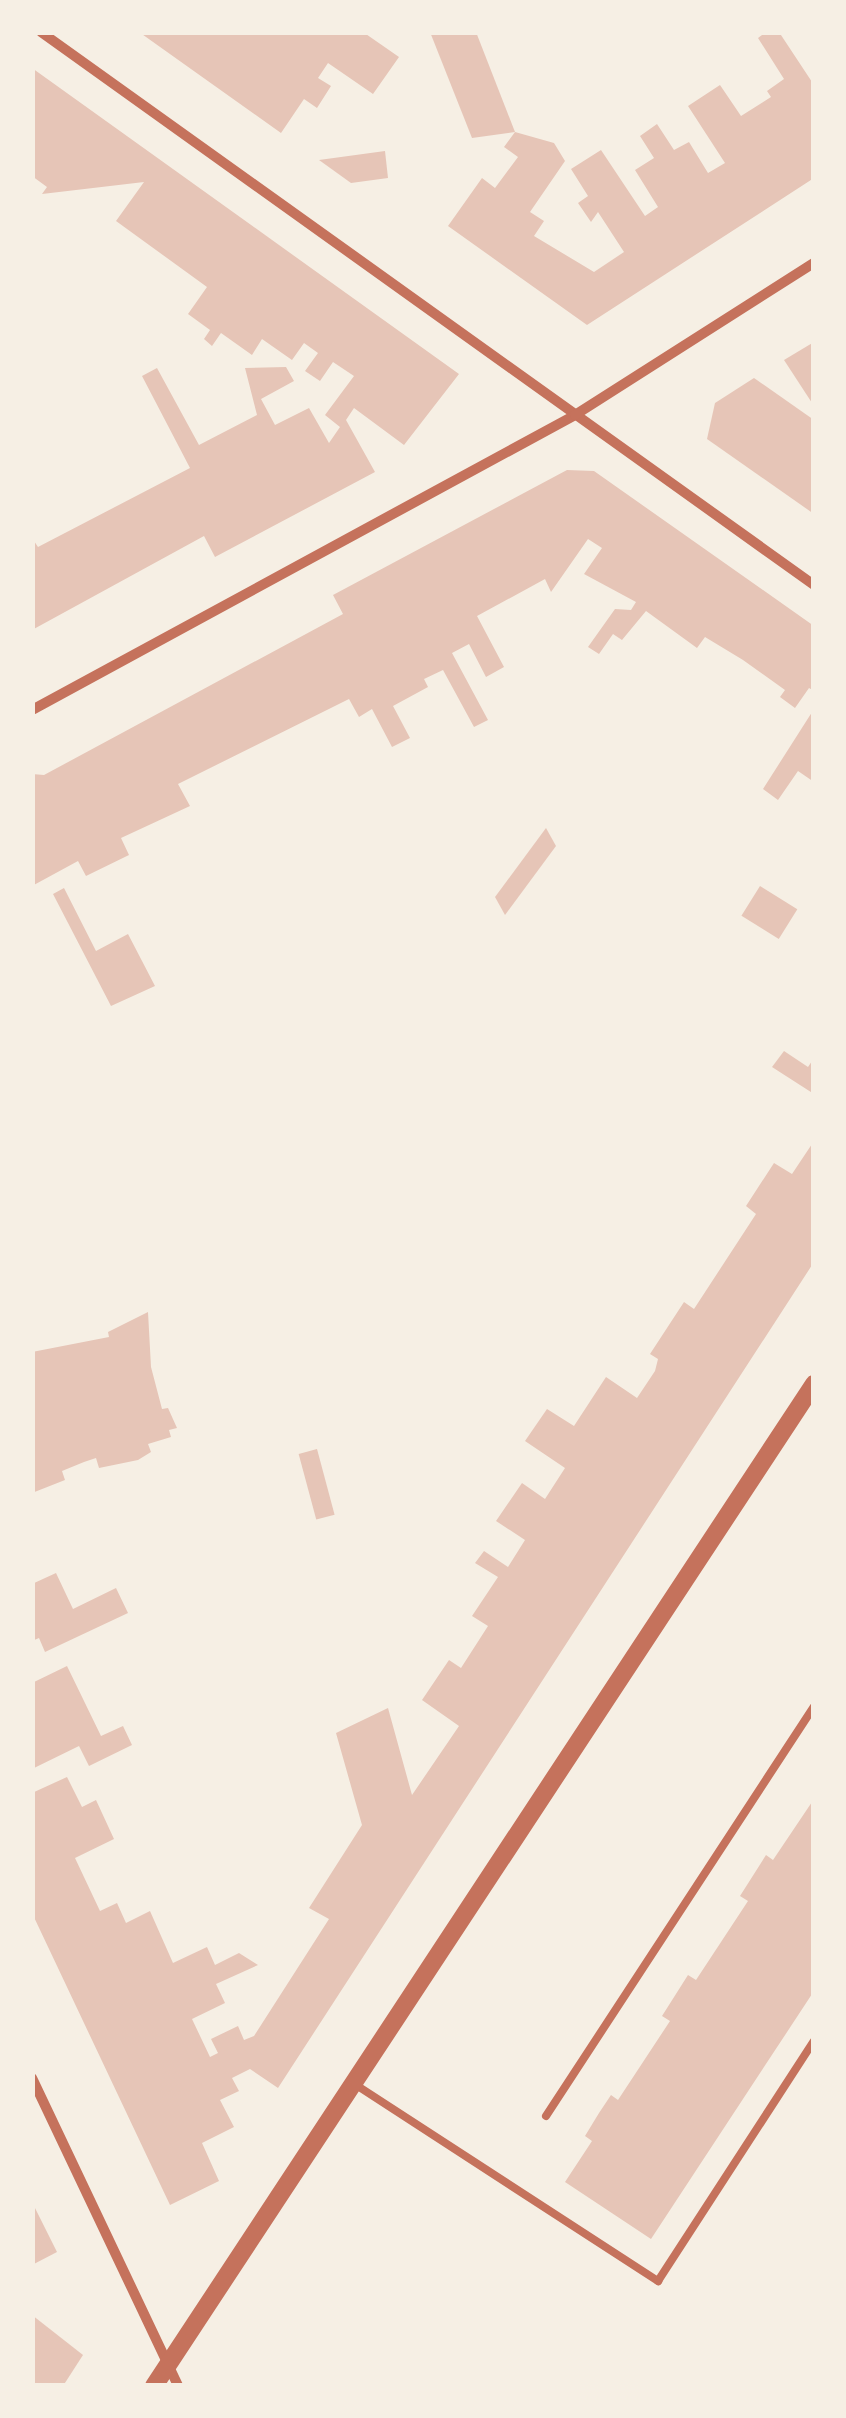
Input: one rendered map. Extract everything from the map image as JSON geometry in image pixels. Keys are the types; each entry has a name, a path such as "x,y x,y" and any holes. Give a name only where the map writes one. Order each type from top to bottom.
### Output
{"street":[{"path":"41,32 814,585"},
{"path":"32,710 575,416 814,263"},
{"path":"154,2386 814,1384"},
{"path":"32,2078 178,2386"}],"lane":[{"path":"546,2116 814,1706"},
{"path":"353,2084 658,2281 814,2041"}],"building":[{"path":"139,32 363,32 399,57 373,94 328,63 318,78 331,86 317,108 304,99 281,133"},
{"path":"430,32 476,32 515,132 472,138"},
{"path":"766,32 779,32 814,85 814,178 587,325 448,226 482,178 495,188 518,157 504,147 515,132 554,143 565,161 530,212 544,221 534,236 594,272 624,252 598,212 591,222 578,203 588,196 571,169 601,150 645,216 658,207 635,170 654,158 640,136 657,124 674,150 689,142 708,173 725,163 688,106 720,85 741,116 771,97 767,91 784,79 758,38"},
{"path":"32,68 459,374 404,445 354,408 346,420 375,472 215,557 204,536 32,630 32,538 38,547 190,468 142,376 157,368 199,445 257,415 245,368 286,367 294,381 261,399 275,425 309,408 329,443 340,427 325,415 354,376 333,362 320,381 305,371 318,353 304,343 292,360 262,339 252,355 221,333 212,346 204,339 210,330 188,314 207,287 116,221 144,182 42,194 47,187 32,176"},
{"path":"385,151 388,178 351,183 319,160"},
{"path":"814,342 814,406 784,360"},
{"path":"754,378 814,420 814,514 707,439 715,403"},
{"path":"567,470 594,471 814,626 814,691 809,688 795,708 780,697 785,690 743,660 705,637 697,648 646,611 622,640 613,634 599,654 588,647 615,609 631,610 636,602 584,574 602,548 588,539 551,592 545,579 477,616 504,667 486,677 469,644 452,653 488,720 474,727 443,670 424,679 428,687 393,706 410,738 392,747 372,709 359,717 349,699 178,784 190,806 121,838 129,855 86,876 78,861 32,886 32,774 44,775 343,614 333,595"},
{"path":"814,709 814,782 798,771 778,800 763,789"},
{"path":"546,828 556,846 505,915 495,897"},
{"path":"760,886 797,909 779,939 741,916"},
{"path":"64,888 96,951 128,934 155,986 111,1006 53,894"},
{"path":"784,1051 808,1067 814,1058 814,1094 772,1067"},
{"path":"814,1141 814,1262 278,2088 250,2069 232,2078 239,2091 220,2100 234,2127 202,2143 219,2181 170,2205 32,1913 32,1793 67,1777 82,1807 96,1800 114,1839 75,1858 100,1911 117,1903 126,1923 150,1911 173,1963 207,1947 215,1965 239,1953 258,1965 216,1984 225,2003 192,2019 210,2057 218,2053 211,2039 238,2026 244,2040 254,2036 329,1919 309,1908 362,1825 336,1733 388,1708 412,1795 459,1726 422,1700 449,1660 461,1668 488,1626 472,1616 498,1577 475,1563 484,1551 508,1567 525,1540 496,1521 522,1483 545,1499 565,1468 525,1441 547,1409 574,1426 606,1377 637,1398 655,1371 658,1359 650,1354 684,1302 694,1309 756,1214 746,1206 774,1163 792,1174"},
{"path":"148,1312 151,1367 162,1409 168,1408 177,1428 169,1430 171,1437 148,1444 151,1452 138,1460 99,1468 96,1458 62,1471 65,1480 32,1493 32,1352 109,1337 108,1332"},
{"path":"317,1449 335,1515 316,1520 299,1454"},
{"path":"56,1573 73,1609 116,1588 128,1613 45,1652 39,1638 32,1641 32,1584"},
{"path":"67,1666 101,1736 123,1726 132,1745 89,1766 79,1746 32,1769 32,1683"},
{"path":"814,1799 814,1991 651,2239 565,2182 592,2141 585,2136 599,2113 611,2095 618,2100 670,2021 662,2016 688,1975 696,1980 748,1901 740,1896 766,1855 773,1860"},
{"path":"32,2202 57,2252 32,2265"},
{"path":"32,2315 83,2355 63,2386 32,2386"}]}
